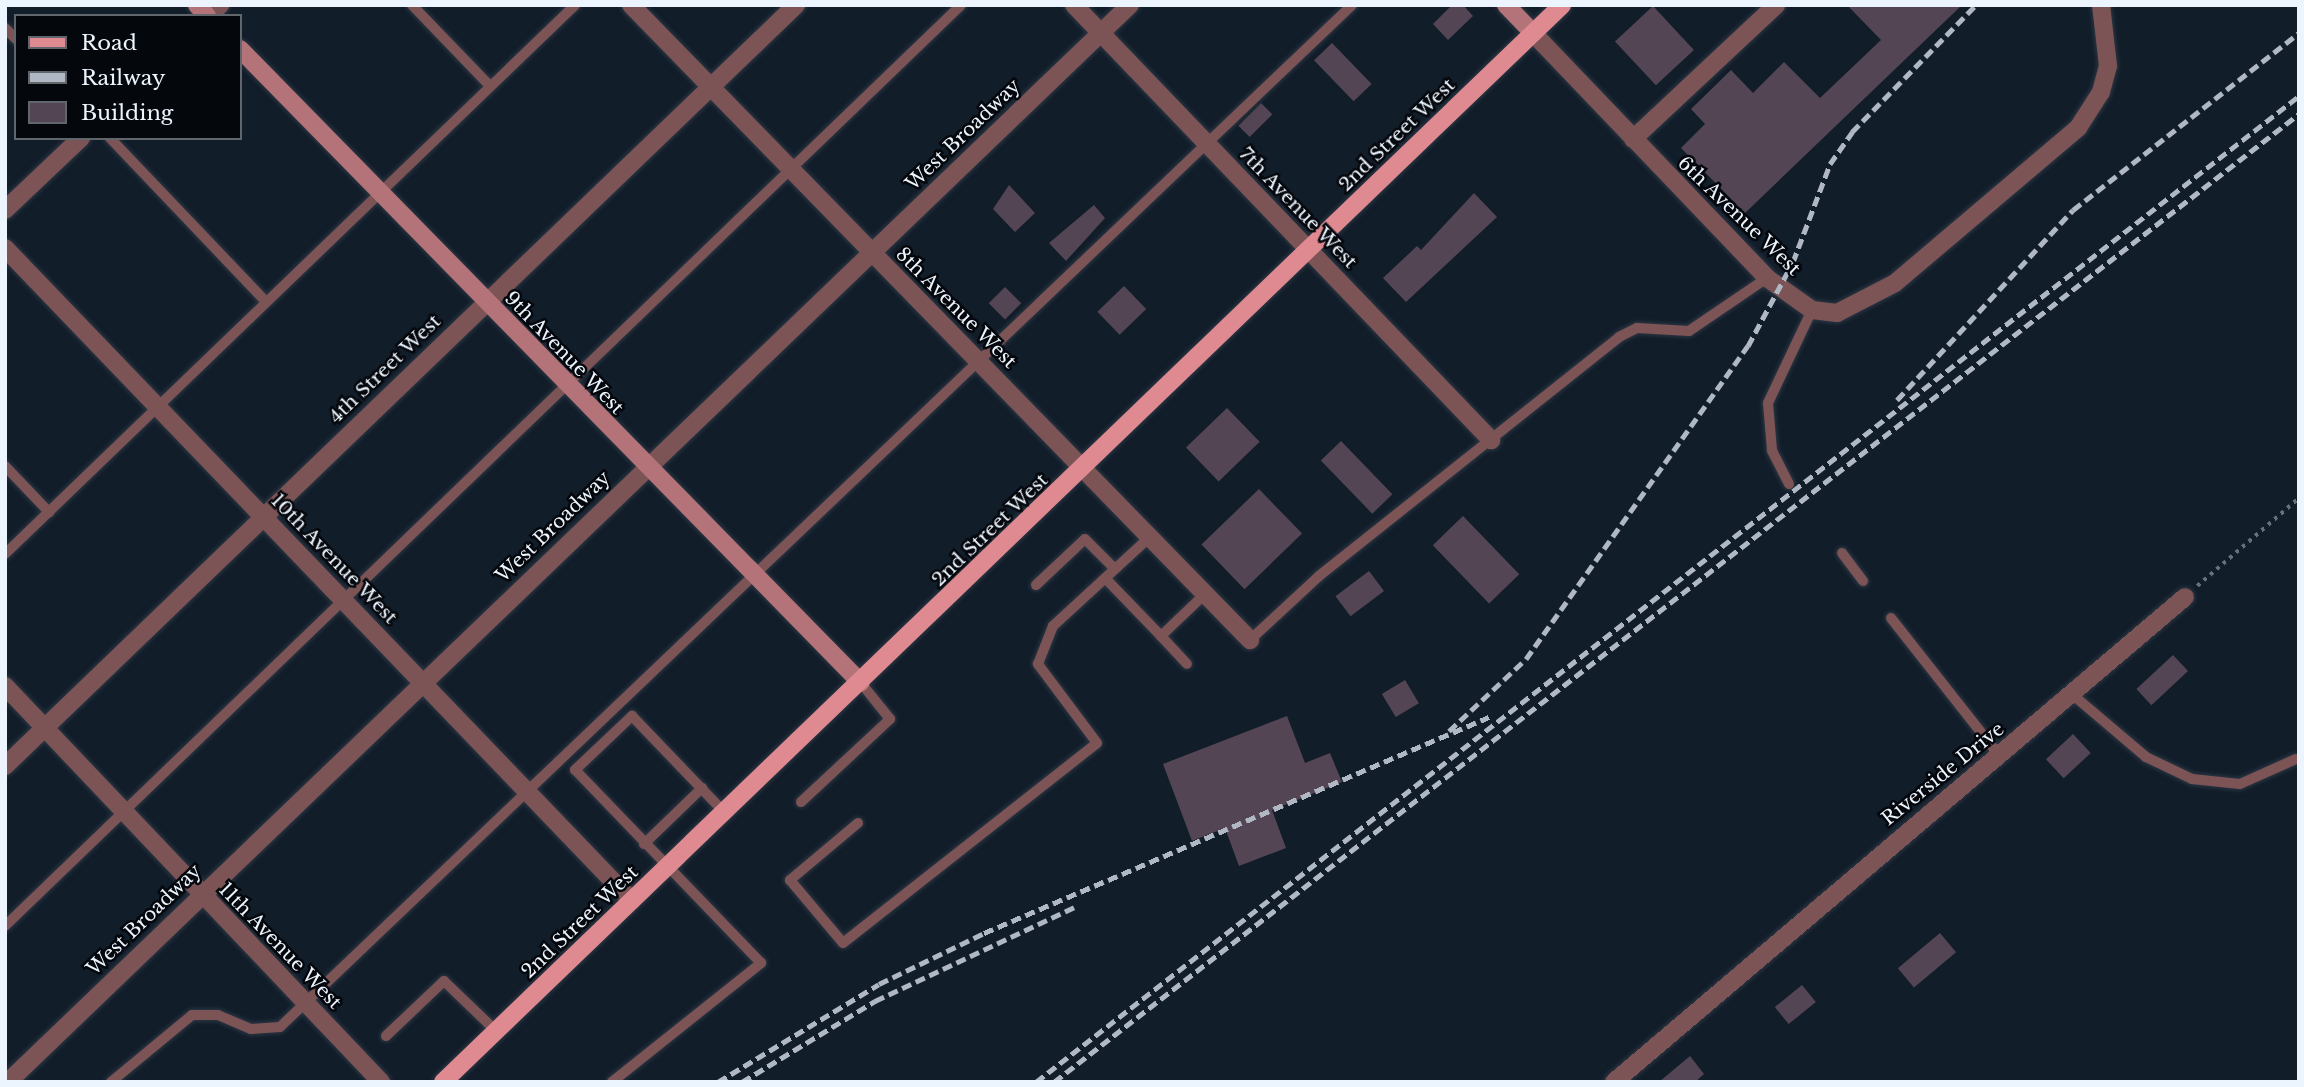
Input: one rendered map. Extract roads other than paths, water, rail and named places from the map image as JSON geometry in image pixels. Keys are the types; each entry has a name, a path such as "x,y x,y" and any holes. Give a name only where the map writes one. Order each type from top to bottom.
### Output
{"main road":[{"name":"2nd Street West","path":"443,1082 861,683 1562,5"}],"street":[{"name":"8th Avenue West","path":"632,5 979,362 1085,466 1250,640"},
{"name":"4th Street West","path":"5,766 262,515 796,5"},
{"name":"7th Avenue West","path":"1074,5 1491,440"},
{"name":"West Broadway","path":"8,1082 422,681 1130,5"},
{"name":"6th Avenue West","path":"1506,5 1767,278 1812,310"},
{"path":"1633,139 1776,5"},
{"path":"1812,310 1837,313 1863,303 1978,219 2078,128 2101,92 2109,32 2101,5"},
{"name":"9th Avenue West","path":"242,51 752,577 861,683"},
{"path":"5,210 78,140"},
{"name":"10th Avenue West","path":"5,248 632,901"},
{"name":"Riverside Drive","path":"1614,1082 2073,695 2185,597"},
{"name":"11th Avenue West","path":"5,686 381,1082"}],"lane":[{"path":"412,5 490,86"},
{"path":"5,554 575,5"},
{"path":"5,926 961,5"},
{"path":"111,1082 192,1015 218,1015 251,1029 280,1027 1352,5"},
{"path":"112,140 266,302"},
{"path":"1250,640 1310,583 1619,337 1637,328 1689,331 1767,278"},
{"path":"1789,484 1772,450 1768,403 1812,310"},
{"path":"5,466 49,512"},
{"path":"858,823 790,880 843,943 1097,743 1038,664 1053,626 1152,536"},
{"path":"1036,584 1085,539 1115,569"},
{"path":"1842,553 1863,581"},
{"path":"1105,578 1187,664"},
{"path":"1161,636 1207,593"},
{"path":"1891,618 1999,755"},
{"path":"801,802 890,719 861,683"},
{"path":"2073,695 2146,757 2192,779 2240,784 2296,759"},
{"path":"612,1082 761,963 575,771 632,716 725,813"},
{"path":"644,844 702,788"},
{"path":"386,1035 444,981 496,1031"}],"railway":[{"path":"1449,731 1526,659 1748,346 1793,262 1830,164 1852,132 1976,5"},
{"path":"1897,400 2073,210 2299,33"},
{"path":"1036,1082 2299,96"},
{"path":"1054,1082 2299,114"},
{"path":"718,1082 879,984 984,933 1489,717"},
{"path":"742,1082 875,1001 1077,906"}]}
